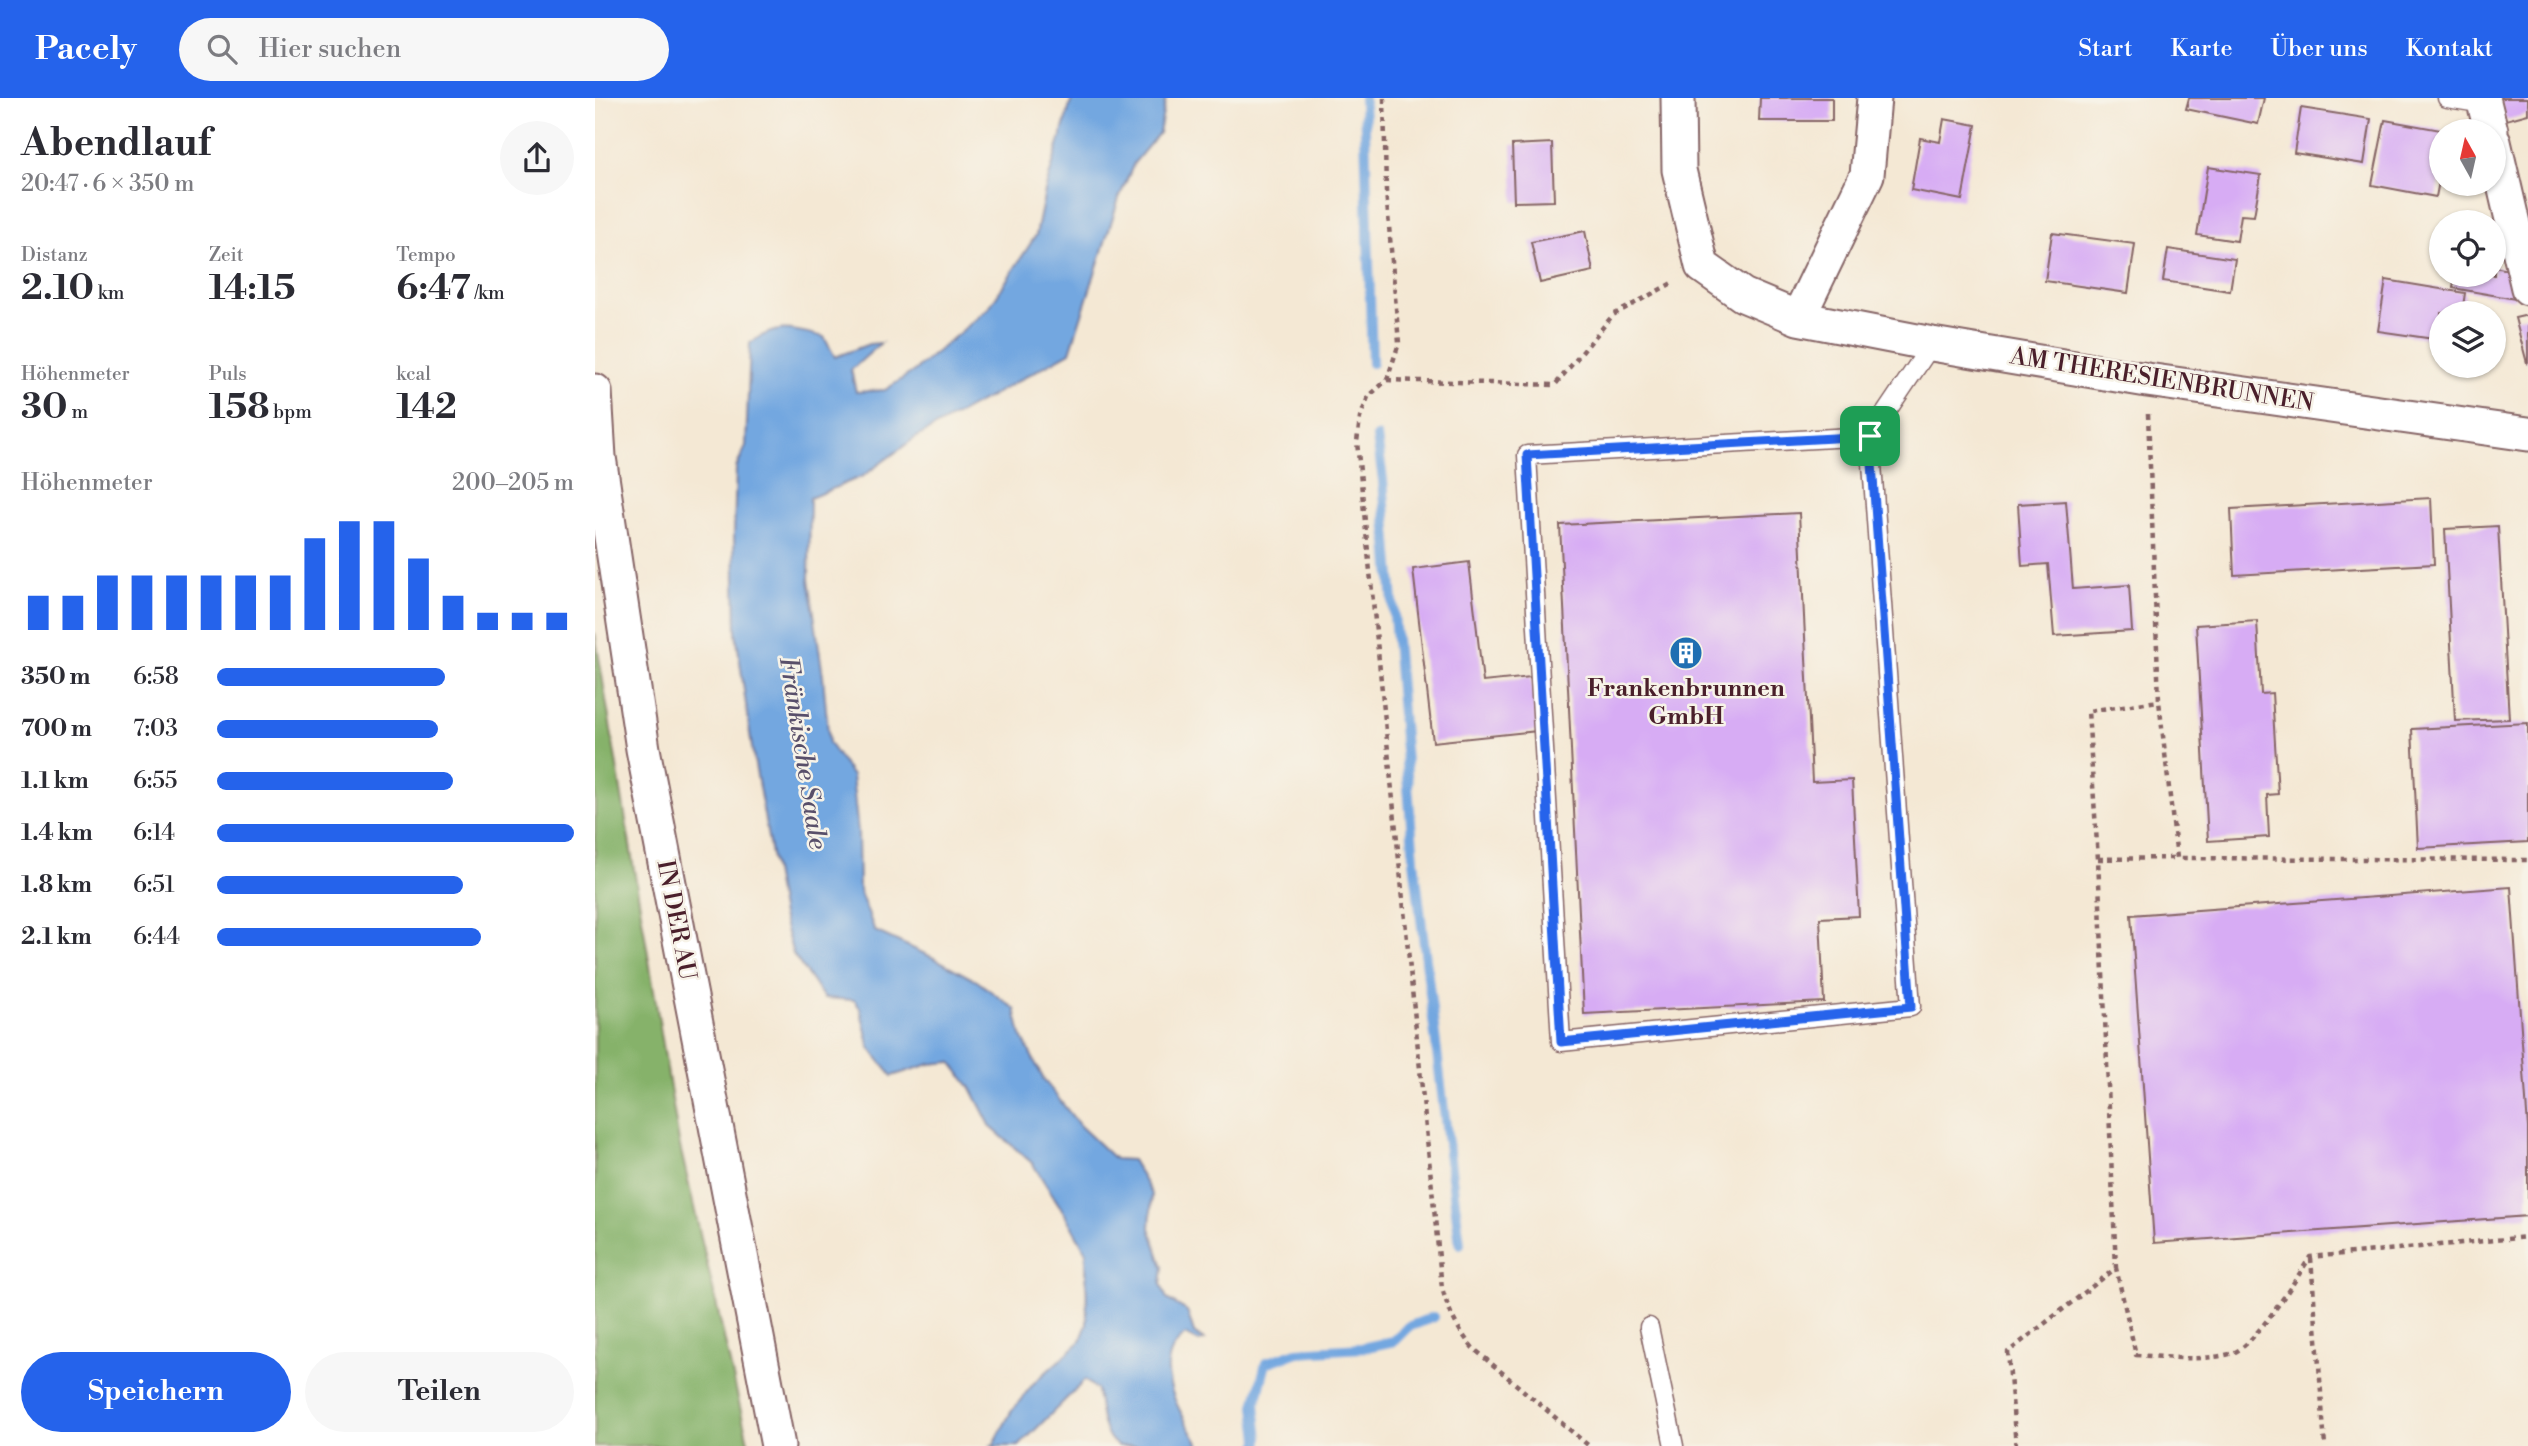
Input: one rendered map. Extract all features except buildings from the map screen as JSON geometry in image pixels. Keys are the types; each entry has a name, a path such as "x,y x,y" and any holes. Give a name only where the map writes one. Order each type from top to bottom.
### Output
{"street":[{"path":"1678,98 1679,170 1702,266"},
{"path":"1798,318 1867,175 1874,98"},
{"path":"2506,194 2528,288"},
{"name":"AM THERESIENBRUNNEN","path":"1702,266 1743,295 1798,318 1931,344 2147,380 2528,434"},
{"name":"IN DER AU","path":"595,391 599,457 643,749 778,1446"}],"lane":[{"path":"2447,98 2486,111"},
{"path":"1870,436 1527,455 1561,1042 1911,1007 1870,436 1931,344"},
{"path":"1649,1327 1674,1446"}],"path":[{"path":"1384,98 1386,191 1399,343 1387,380 1368,397 1360,418 1357,442 1442,1288 1449,1313 1459,1332 1473,1348 1589,1446"},
{"path":"1387,380 1555,385 1613,315 1702,266"},
{"path":"2147,380 2159,701 2177,859"},
{"path":"2159,701 2088,711 2098,859 2116,1268 2137,1355 2195,1358 2236,1352 2267,1321 2311,1257"},
{"path":"2098,859 2528,860"},
{"path":"2311,1257 2528,1237"},
{"path":"2311,1257 2325,1446"},
{"path":"2017,1446 2008,1352 2116,1268"}],"green space":[{"path":"595,633 679,1142 749,1446 595,1446"}],"water":[{"name":"Fränkische Saale","path":"1072,98 1166,98 1159,133 1134,163 1119,198 1070,352 915,438 863,476 810,498 809,579 823,676 829,743 852,776 858,832 859,890 875,931 977,981 1015,1009 1021,1035 1044,1080 1080,1126 1115,1159 1132,1160 1152,1194 1150,1228 1163,1267 1161,1284 1167,1299 1187,1311 1194,1333 1204,1340 1199,1342 1186,1335 1174,1347 1168,1374 1177,1405 1200,1446 1118,1446 1105,1428 1097,1390 1085,1380 1019,1446 990,1446 994,1444 1011,1412 1034,1383 1080,1342 1087,1324 1086,1252 1032,1163 991,1127 971,1088 951,1062 930,1064 892,1076 870,1048 860,1008 854,1000 824,998 793,954 782,916 752,748 736,633 736,468 746,446 750,343 777,330 794,330 824,337 835,357 869,344 881,343 851,370 856,392 885,390 914,371 988,309 1036,235 1045,191"}],"waterway":[{"path":"1364,98 1372,363"},
{"path":"1377,437 1383,480 1414,860 1460,1244"},
{"path":"1258,1446 1255,1406 1266,1363 1297,1352 1362,1348 1394,1341 1408,1327 1434,1317"}],"place":[{"name":"Frankenbrunnen GmbH","path":"1686,653"}],"route":[{"path":"1870,436 1911,1007 1561,1042 1527,455 1870,436"}]}
